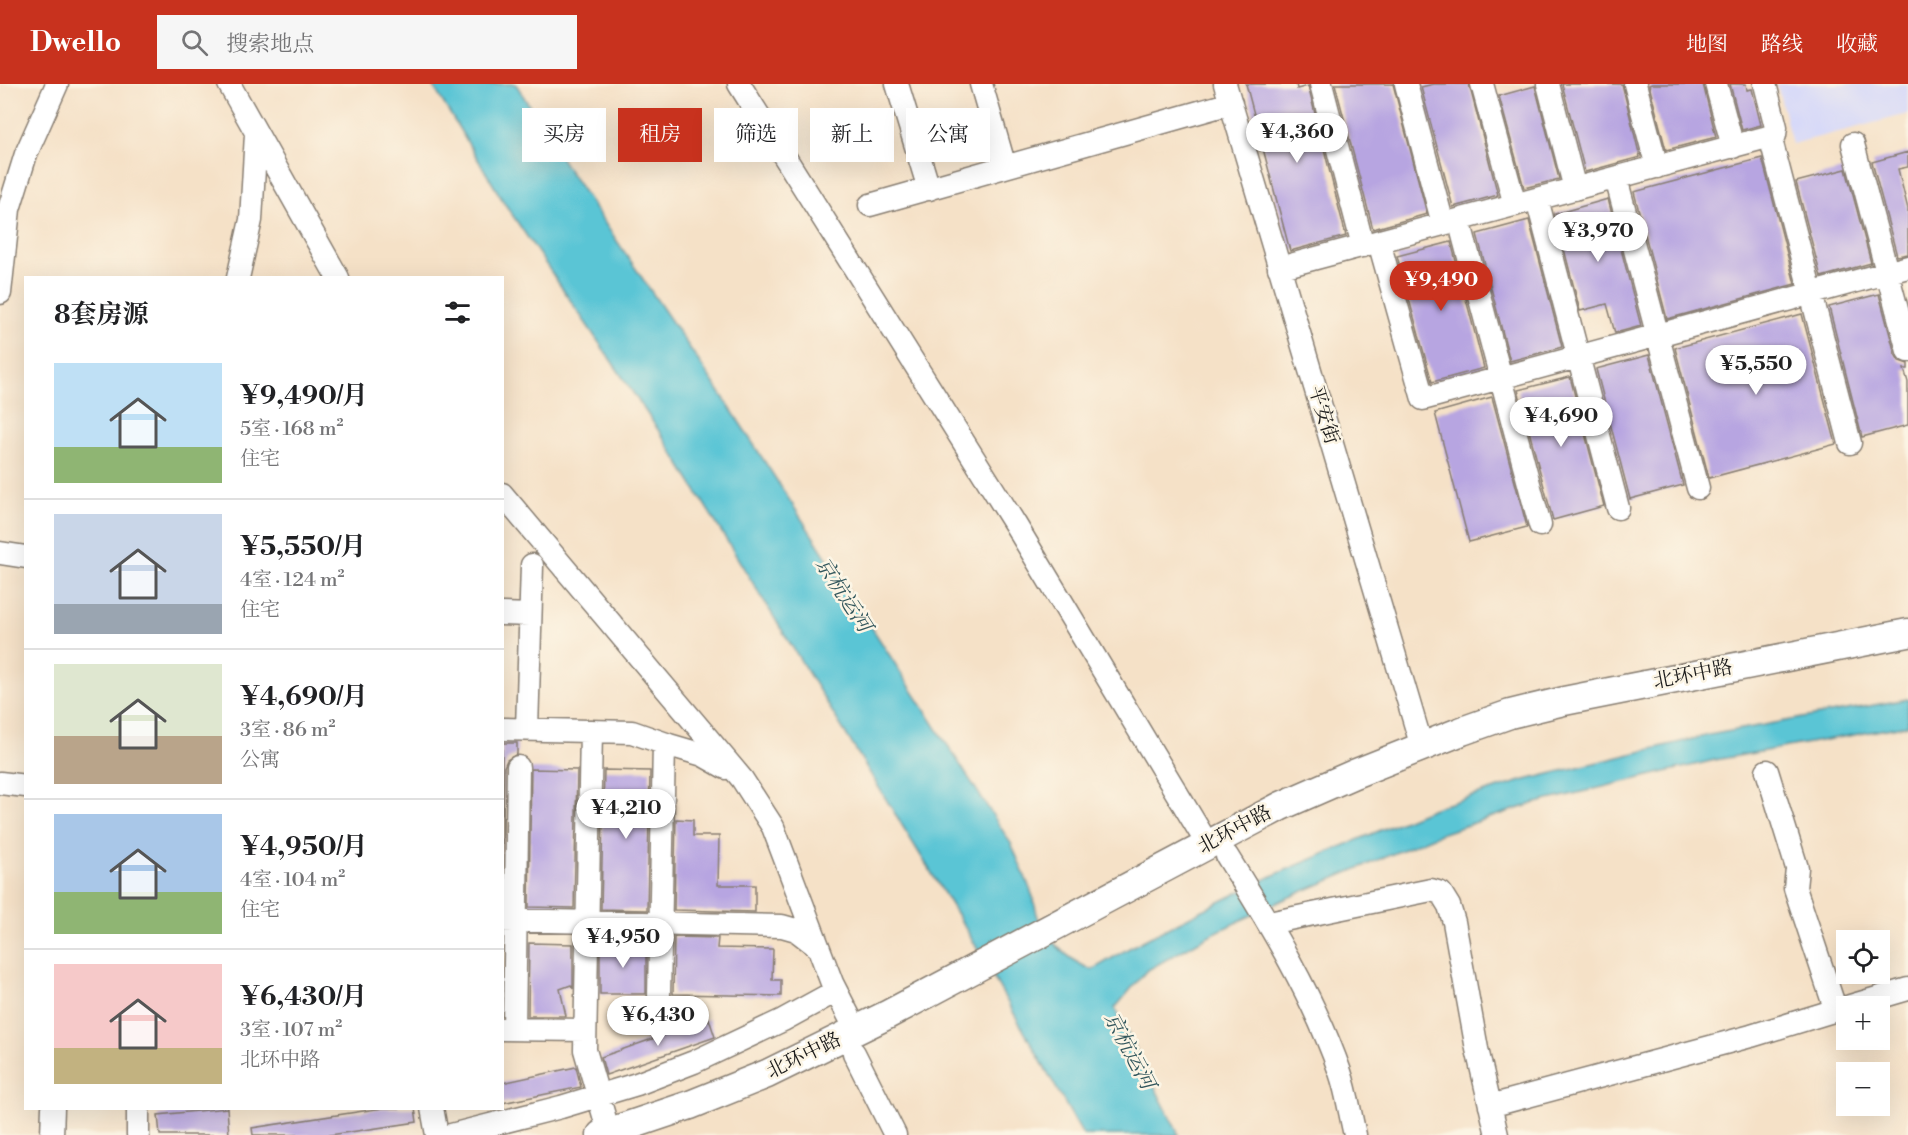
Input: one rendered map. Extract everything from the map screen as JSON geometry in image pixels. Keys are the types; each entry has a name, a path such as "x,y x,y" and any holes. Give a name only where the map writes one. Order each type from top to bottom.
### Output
{"main road":[{"name":"北环中路","path":"1217,850 1281,806 1422,747 1510,714 1564,701 1908,633"},
{"name":"北环中路","path":"660,1135 775,1092 855,1042 1217,850 1289,823 1361,791 1515,733 1646,703 1908,653"},
{"name":"北环中路","path":"605,1134 690,1105 855,1042"}],"street":[{"path":"0,293 9,209 26,154 57,84"},
{"path":"229,84 337,276"},
{"path":"739,84 1217,850 1269,923 1326,1035 1341,1075 1355,1135"},
{"path":"897,84 929,189"},
{"path":"981,84 1005,167"},
{"path":"1321,84 1423,399 1898,270"},
{"path":"1406,84 1501,378 1540,525"},
{"path":"1482,84 1515,205"},
{"path":"1548,84 1575,189"},
{"path":"1635,84 1657,167"},
{"path":"1716,84 1733,147"},
{"path":"1279,268 1775,135 1776,127 1765,84"},
{"path":"870,205 1005,167 1228,94"},
{"name":"平安街","path":"1228,94 1422,747"},
{"path":"238,276 250,220 256,134"},
{"path":"1770,136 1850,443"},
{"path":"1853,144 1898,270 1908,351"},
{"path":"1616,178 1698,488"},
{"path":"1537,199 1618,508"},
{"path":"504,496 742,778 773,827 855,1042 895,1135"},
{"path":"0,552 24,557"},
{"path":"527,729 532,565"},
{"path":"504,614 530,615"},
{"path":"504,729 632,732 704,755 742,778"},
{"path":"591,730 585,1050 598,1095 605,1134"},
{"path":"659,996 664,744"},
{"path":"518,767 509,920 508,1029 585,1030"},
{"path":"1767,771 1797,867 1795,888 1839,996"},
{"path":"0,783 24,786"},
{"path":"1269,923 1431,890 1441,893 1449,906 1454,922 1497,1135"},
{"path":"509,920 782,926 796,930 818,946"},
{"path":"1884,996 1908,989"},
{"path":"451,1135 637,1084 694,1062 783,1020 836,991"},
{"path":"1490,1106 1751,1036 1836,1010"},
{"path":"52,1135 53,1110"},
{"path":"138,1110 138,1135"},
{"path":"432,1110 437,1135"}],"shaded area":[{"path":"1777,84 1908,84 1908,114 1792,144"}],"water":[{"name":"京杭运河","path":"432,84 516,84 531,108 522,108 522,162 564,162 723,397 1012,845 1031,891 1038,917 1048,936 1061,950 1092,970 1131,947 1274,875 1431,809 1525,780 1709,735 1908,699 1908,725 1715,760 1532,804 1440,834 1285,899 1206,937 1146,971 1115,1008 1179,1135 1083,1135 966,929 663,437 505,204"}],"building":[{"path":"1246,84 1296,84 1297,89 1308,86 1346,236 1290,251"},
{"path":"1335,84 1393,84 1427,214 1373,229"},
{"path":"1434,84 1469,84 1498,195 1453,207 1421,87"},
{"path":"1562,84 1622,84 1640,157 1585,172"},
{"path":"1703,84 1716,137 1666,150 1649,85"},
{"path":"1730,84 1746,84 1747,90 1752,89 1761,125 1742,130"},
{"path":"1535,86 1559,179 1524,188 1499,96"},
{"path":"1908,152 1908,167 1898,169 1908,209 1908,254 1897,256 1872,162"},
{"path":"1762,158 1795,284 1667,319 1634,192"},
{"path":"1846,169 1871,263 1821,277 1796,182"},
{"path":"1608,199 1641,326 1615,333 1607,304 1580,311 1555,214"},
{"path":"1529,220 1562,347 1510,361 1477,234"},
{"path":"1451,242 1484,368 1432,382 1397,256"},
{"path":"1879,294 1895,354 1899,361 1908,364 1908,369 1904,369 1908,382 1908,425 1862,437 1829,307"},
{"path":"1802,314 1836,444 1709,478 1675,348"},
{"path":"1649,355 1683,485 1630,499 1596,369"},
{"path":"1570,377 1604,506 1553,520 1518,390"},
{"path":"1492,397 1527,527 1469,542 1435,413"},
{"path":"504,743 517,743 517,754 507,760 504,767"},
{"path":"531,769 577,770 574,908 529,907"},
{"path":"604,770 650,771 647,910 601,909"},
{"path":"676,819 693,820 693,836 719,836 718,885 755,885 755,912 674,910"},
{"path":"674,937 718,938 717,948 773,949 772,980 781,980 781,996 673,994"},
{"path":"529,943 573,944 573,989 571,985 560,989 566,1016 528,1016"},
{"path":"600,944 646,945 646,994 600,994"},
{"path":"709,1019 715,1037 606,1075 601,1057"},
{"path":"576,1067 581,1087 504,1103 504,1083"},
{"path":"227,1110 229,1135 160,1135 158,1115"},
{"path":"370,1110 415,1110 417,1122 330,1135 253,1135 252,1128"}]}
